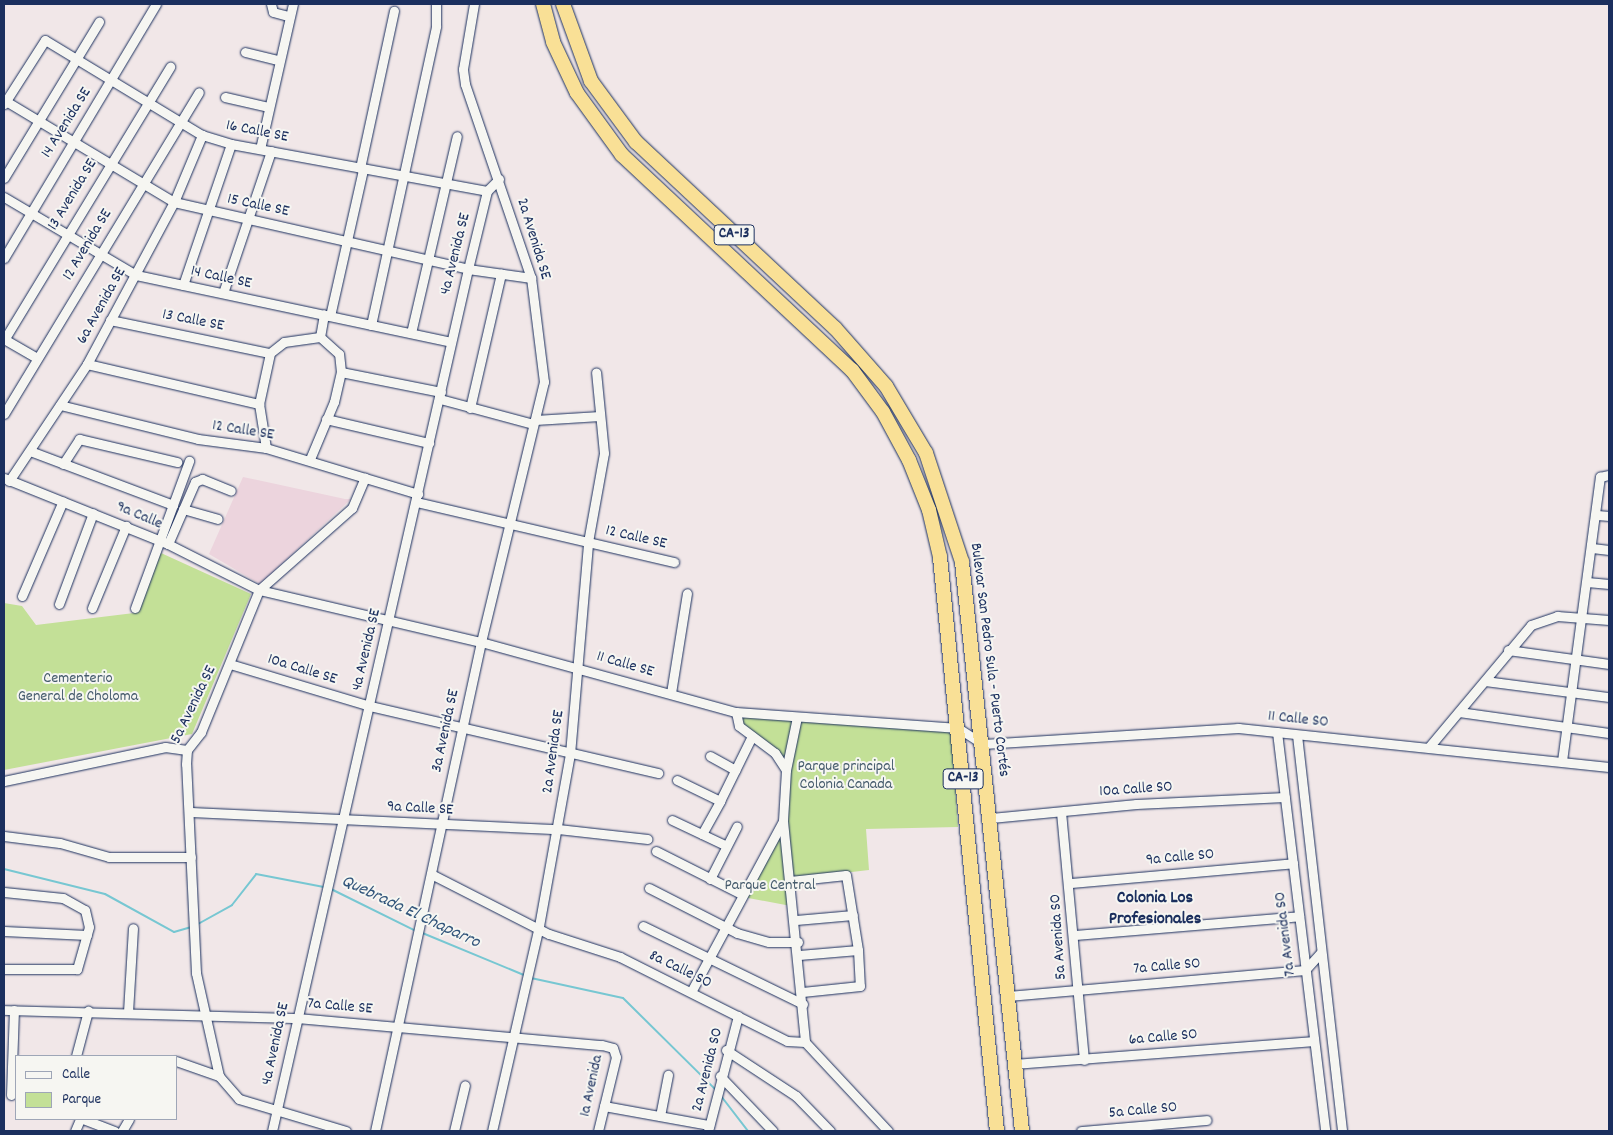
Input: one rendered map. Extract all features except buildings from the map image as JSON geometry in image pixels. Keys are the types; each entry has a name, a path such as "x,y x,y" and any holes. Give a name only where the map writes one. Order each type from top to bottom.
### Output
{"highway":[{"name":"CA-13","path":"543,4 553,42 577,93 622,155 795,312 852,370 883,412 909,460 935,538 958,728 997,1131"},
{"name":"Bulevar San Pedro Sula - Puerto Cortés","path":"562,4 591,81 636,142 835,328 886,386 906,416 926,453 955,531 983,744 1022,1131"}],"street":[{"name":"14 Avenida SE","path":"4,258 70,143 156,4"},
{"path":"271,4 273,12 288,16"},
{"path":"260,149 288,16 293,4"},
{"path":"371,325 402,174 436,26 436,4"},
{"name":"2a Avenida SE","path":"474,4 463,70 531,278 539,338"},
{"path":"320,337 347,241 394,11"},
{"path":"4,178 36,122 99,22"},
{"name":"16 Calle SE","path":"4,101 45,40 146,104 202,135 231,144 402,174 487,192"},
{"path":"245,52 278,60"},
{"name":"13 Avenida SE","path":"4,339 170,67"},
{"name":"12 Avenida SE","path":"4,414 199,92"},
{"path":"225,97 268,107"},
{"name":"15 Calle SE","path":"4,101 141,186 174,202 208,212 248,219 468,269 531,278"},
{"name":"6a Avenida SE","path":"6,480 30,451 87,364 174,202 202,135"},
{"path":"410,333 457,136"},
{"path":"183,285 231,144"},
{"path":"223,293 271,150"},
{"name":"4a Avenida SE","path":"272,1131 468,269 487,192 499,179"},
{"name":"14 Calle SE","path":"4,196 136,275 451,342"},
{"path":"470,408 501,274"},
{"name":"13 Calle SE","path":"110,320 270,353"},
{"path":"266,448 259,404 270,353 284,342 320,337 340,354 341,372 326,419 310,459"},
{"name":"3a Avenida SE","path":"375,1131 481,642 544,382 539,338"},
{"path":"4,339 37,358"},
{"path":"87,364 259,404"},
{"path":"341,372 440,396 470,408 534,422 600,416"},
{"name":"2a Avenida SE","path":"492,1131 526,987 558,829 570,754 580,668 588,542 604,453 596,372"},
{"name":"12 Calle SE","path":"60,405 198,439 266,448 310,459 417,498 509,523 674,562"},
{"path":"326,419 429,443"},
{"path":"62,464 79,439 177,462"},
{"path":"30,451 173,506"},
{"path":"135,608 189,461"},
{"path":"1562,761 1597,515 1600,477 1609,475"},
{"name":"5a Avenida SE","path":"220,1079 203,1013 195,938 187,750 201,732 259,590 352,508 365,478"},
{"path":"168,544 183,509 199,479 231,491"},
{"name":"9a Calle","path":"6,480 168,544 259,590"},
{"path":"22,596 63,501"},
{"path":"183,509 218,518"},
{"path":"59,604 93,513"},
{"path":"1597,515 1609,516"},
{"path":"92,608 126,526"},
{"path":"1592,548 1609,550"},
{"path":"1587,582 1609,584"},
{"name":"11 Calle SE","path":"259,590 388,622 481,642 736,712 958,728 983,744"},
{"path":"671,693 687,593"},
{"path":"1429,747 1508,650 1531,625 1544,619 1582,616 1609,620"},
{"path":"1508,650 1609,664"},
{"name":"10a Calle SE","path":"230,664 370,706 462,729 658,773"},
{"path":"1484,680 1609,698"},
{"path":"736,712 739,726 775,753 786,770"},
{"path":"1459,712 1609,733"},
{"path":"797,717 786,770 783,821 796,920 804,1042 888,1131"},
{"name":"11 Calle SO","path":"983,744 1206,727 1278,732 1609,767"},
{"name":"7a Avenida SO","path":"1278,732 1325,1131"},
{"name":"7a Avenida SO","path":"1297,735 1342,1131"},
{"path":"702,834 752,736"},
{"path":"4,781 166,747 187,750"},
{"path":"710,756 735,770"},
{"path":"678,780 720,801"},
{"name":"10a Calle SO","path":"991,818 1285,797"},
{"name":"9a Calle SE","path":"191,812 558,829 647,839"},
{"name":"5a Avenida SO","path":"1061,812 1076,935 1078,990 1084,1060"},
{"path":"672,820 725,845"},
{"path":"691,992 740,894 783,821"},
{"path":"710,879 725,845 737,826"},
{"path":"4,836 60,842 109,857 191,857"},
{"path":"656,851 740,894"},
{"name":"9a Calle SO","path":"1071,884 1293,863"},
{"name":"8a Calle SO","path":"431,874 565,941 620,957 787,1041 804,1042"},
{"path":"790,881 846,875 858,950 860,986 802,992"},
{"path":"649,888 724,927 769,942 798,942"},
{"path":"4,892 49,893 77,904 89,918 87,935 77,969 4,970"},
{"path":"796,920 853,915"},
{"path":"1076,935 1299,916"},
{"path":"643,926 803,1004"},
{"path":"128,1012 133,928"},
{"path":"4,931 87,935"},
{"path":"799,955 858,950"},
{"path":"1305,970 1321,952"},
{"name":"7a Calle SO","path":"1008,996 1305,970"},
{"name":"7a Calle SE","path":"4,1010 203,1013 297,1018 398,1028 513,1036 613,1048"},
{"path":"10,1095 14,1010"},
{"path":"76,1055 88,1011"},
{"name":"2a Avenida SO","path":"709,1128 726,1050 738,1016"},
{"name":"6a Calle SO","path":"1015,1064 1313,1041"},
{"name":"1a Avenida","path":"598,1131 616,1057 613,1048"},
{"path":"726,1050 796,1096 830,1131"},
{"path":"178,1062 220,1079 239,1099 346,1131"},
{"path":"660,1116 668,1075"},
{"path":"720,1077 773,1131"},
{"path":"454,1131 465,1085"},
{"path":"604,1106 660,1116 709,1128"},
{"path":"75,1131 81,1120"},
{"path":"85,1120 115,1131"},
{"path":"122,1131 128,1120"},
{"name":"5a Calle SO","path":"1081,1131 1207,1120"}],"shaded area":[{"path":"243,477 351,499 260,584 209,554"}],"green space":[{"name":"Cementerio General de Choloma","path":"161,553 251,594 192,734 4,770 4,603 22,606 36,625 134,613"},
{"name":"Parque principal Colonia Canada","path":"736,712 951,727 958,827 866,829 869,870 791,879 785,820 788,770 739,726"},
{"name":"Parque Central","path":"782,826 791,906 743,897"}],"waterway":[{"name":"Quebrada El Chaparro","path":"4,869 105,894 174,932 191,927"},
{"name":"Quebrada El Chaparro","path":"198,924 232,905 256,874 324,887"},
{"name":"Quebrada El Chaparro","path":"331,889 416,931"},
{"name":"Quebrada El Chaparro","path":"420,932 524,975"},
{"name":"Quebrada El Chaparro","path":"531,978 623,998 716,1090"},
{"name":"Quebrada El Chaparro","path":"721,1096 748,1131"}],"district":[{"name":"Colonia Los Profesionales","path":"1155,910"}]}
